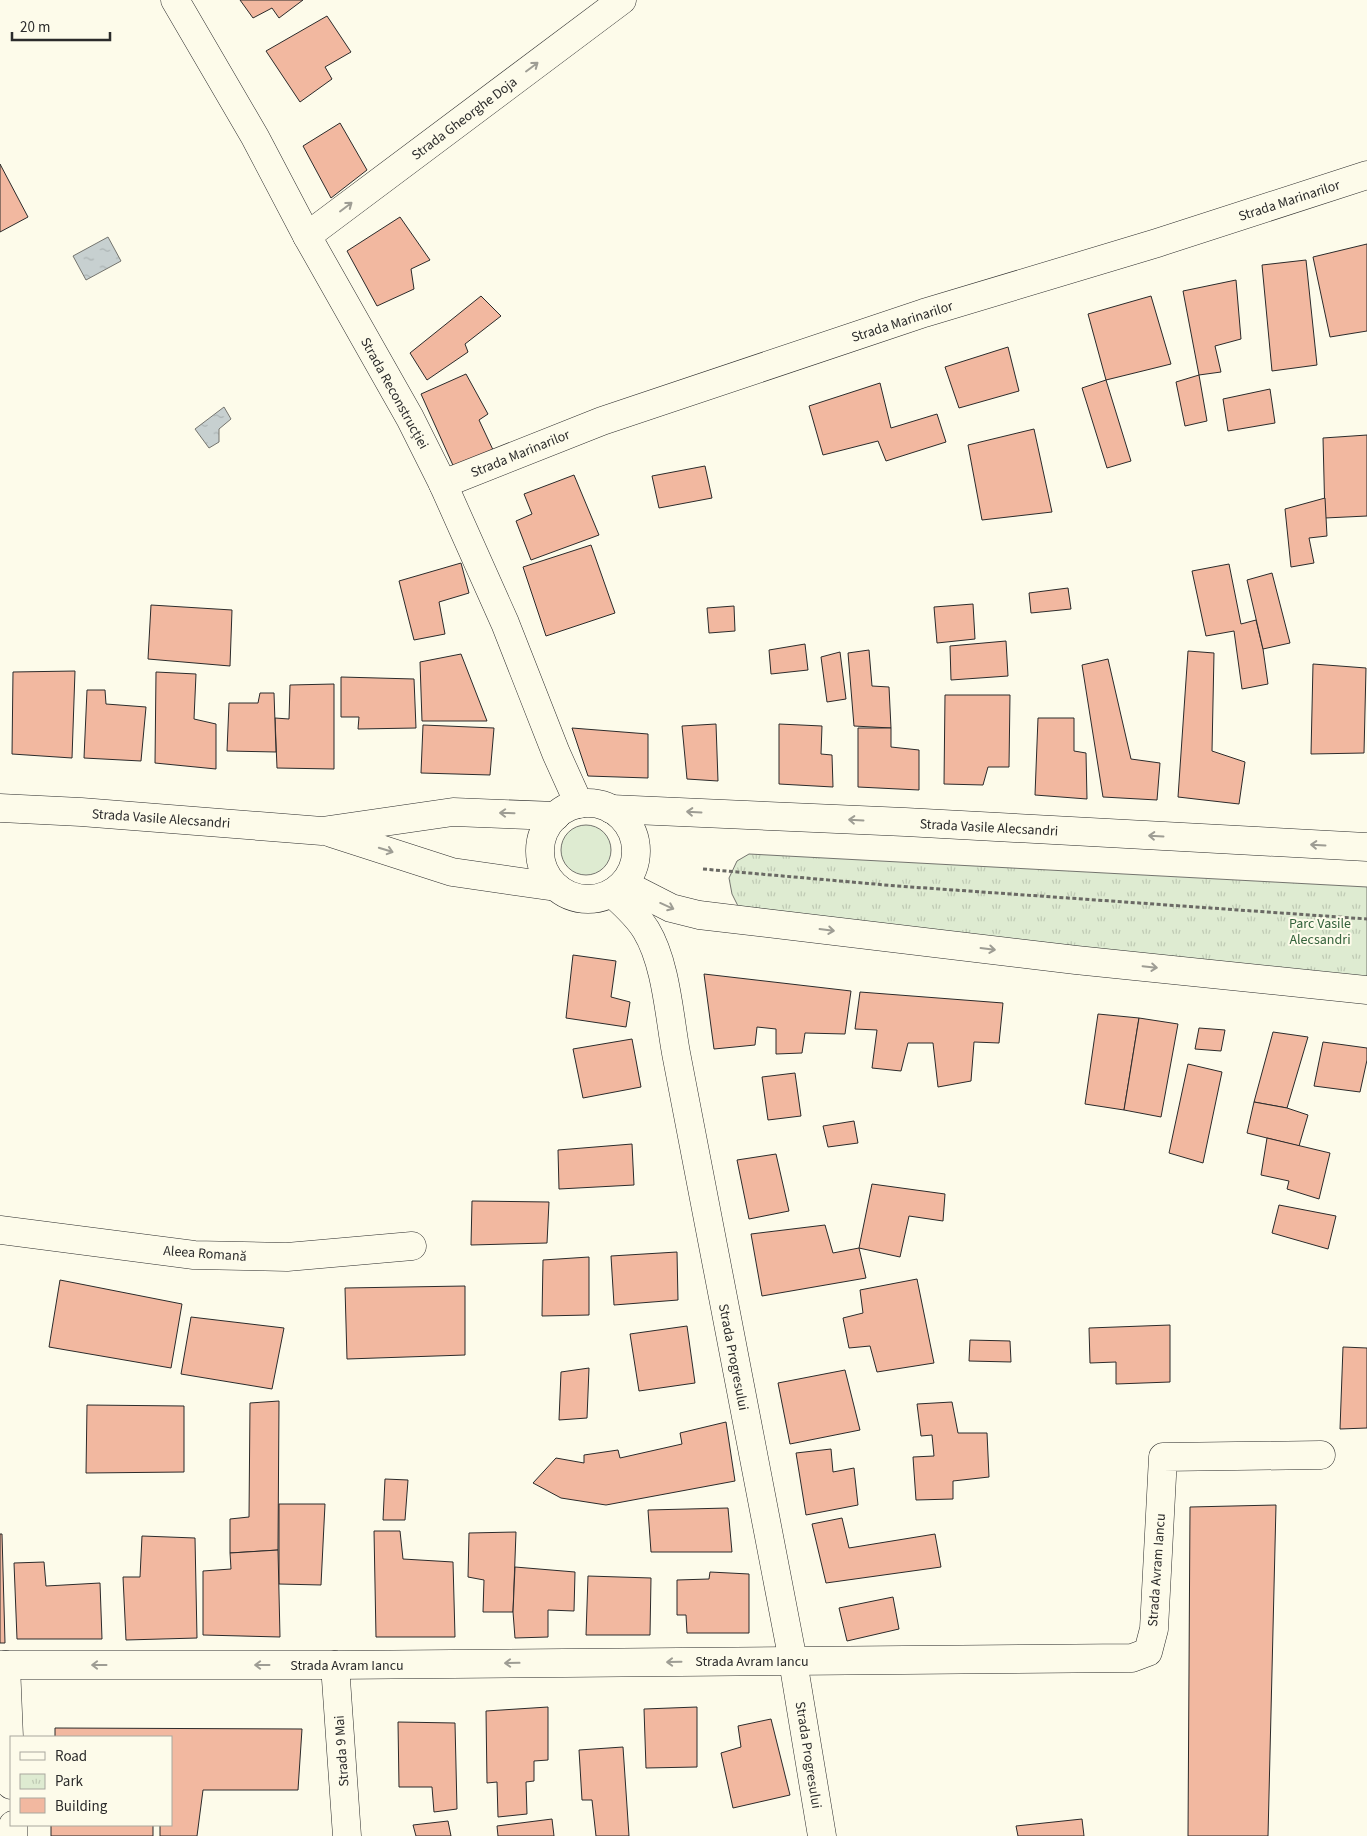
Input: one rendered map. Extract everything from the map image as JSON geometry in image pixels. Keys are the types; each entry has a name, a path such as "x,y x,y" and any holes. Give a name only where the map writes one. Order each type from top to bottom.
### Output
{"street":[{"name":"Strada Reconstrucției","path":"175,0 255,137 307,236 410,418 443,484 505,623 556,753 567,810"},
{"name":"Strada Gheorghe Doja","path":"307,236 622,0"},
{"name":"Strada Marinarilor","path":"443,484 602,421 924,313 1367,175"},
{"path":"590,802 612,809 632,829 636,843 636,858 632,871 618,888 598,898 569,895 556,887 546,874 541,859 541,843 546,828 567,810 590,802"},
{"name":"Strada Vasile Alecsandri","path":"0,808 81,812 322,830 453,812 567,810"},
{"name":"Strada Vasile Alecsandri","path":"612,809 1367,847"},
{"name":"Strada Vasile Alecsandri","path":"322,830 452,872 556,887"},
{"path":"618,888 671,908 699,915 1076,960 1367,990"},
{"name":"Strada Progresului","path":"618,888 647,931 657,954 664,981 793,1661 822,1836"},
{"name":"Aleea Romană","path":"0,1230 194,1255 287,1257 412,1246"},
{"name":"Strada Avram Iancu","path":"3,1665 335,1665 1132,1658 1148,1652 1154,1629 1163,1457 1321,1455"},
{"path":"3,1665 10,1770"},
{"name":"Strada 9 Mai","path":"335,1665 347,1836"}],"path":[{"path":"702,869 897,886 1367,919"}],"green space":[{"path":"586,825 600,829 607,836 611,850 607,864 600,871 586,875 572,871 565,864 561,850 565,836 572,829"},
{"name":"Parc Vasile Alecsandri","path":"749,854 1367,887 1367,984 738,906 732,894 729,878 737,861"}],"water":[{"path":"108,237 121,261 86,280 73,256"},
{"path":"224,407 231,419 219,429 219,442 209,448 195,429"}],"building":[{"path":"240,0 303,0 279,18 272,8 253,18"},
{"path":"327,16 351,52 325,67 332,79 300,102 266,51"},
{"path":"340,123 367,170 331,198 303,146"},
{"path":"0,164 28,217 0,232"},
{"path":"400,217 430,260 411,269 414,289 377,306 347,251"},
{"path":"1367,244 1367,331 1330,337 1313,257"},
{"path":"1306,260 1317,365 1272,371 1262,265"},
{"path":"1236,280 1241,339 1215,346 1221,372 1199,375 1183,291"},
{"path":"481,296 501,316 465,344 468,352 427,380 410,353"},
{"path":"1151,296 1171,364 1106,380 1088,314"},
{"path":"1008,347 1019,391 959,408 945,367"},
{"path":"466,374 488,414 479,420 494,452 456,472 421,394"},
{"path":"1199,375 1207,421 1185,426 1176,382"},
{"path":"1106,380 1131,461 1107,468 1082,388"},
{"path":"880,383 891,428 937,414 946,442 886,461 878,441 823,455 809,406"},
{"path":"1270,389 1275,423 1228,431 1223,399"},
{"path":"1034,429 1052,512 982,520 968,445"},
{"path":"1367,435 1367,516 1325,518 1323,438"},
{"path":"705,466 712,498 659,508 652,476"},
{"path":"574,475 599,535 531,560 516,521 532,514 524,494"},
{"path":"1325,498 1327,536 1309,538 1314,563 1291,567 1285,509"},
{"path":"591,545 615,613 546,636 523,567"},
{"path":"461,563 469,593 439,602 445,634 414,640 399,581"},
{"path":"1229,564 1241,624 1256,620 1263,649 1268,684 1242,689 1234,631 1206,636 1192,571"},
{"path":"1272,573 1290,643 1263,649 1247,580"},
{"path":"1068,588 1071,609 1031,613 1029,593"},
{"path":"973,604 975,639 937,643 934,607"},
{"path":"151,605 232,610 230,666 148,659"},
{"path":"734,606 735,631 709,633 707,608"},
{"path":"1006,641 1008,676 951,680 950,646"},
{"path":"805,644 808,670 771,674 769,650"},
{"path":"869,650 872,686 889,687 891,728 854,726 848,653"},
{"path":"1188,651 1214,653 1212,751 1245,762 1239,804 1178,797"},
{"path":"840,652 846,699 827,702 821,657"},
{"path":"461,654 487,721 422,721 420,662"},
{"path":"1108,659 1131,759 1160,763 1157,800 1103,797 1082,665"},
{"path":"1313,664 1366,668 1364,753 1311,754"},
{"path":"75,671 72,758 12,754 13,672"},
{"path":"156,672 196,674 194,719 216,724 216,769 155,763"},
{"path":"341,677 414,679 416,728 358,729 359,717 341,717"},
{"path":"334,684 334,769 277,768 275,718 289,719 290,685"},
{"path":"87,690 105,690 106,704 146,707 141,761 84,758"},
{"path":"260,693 274,693 276,752 227,751 229,703 258,703"},
{"path":"945,695 1010,695 1009,767 988,767 983,785 944,784"},
{"path":"1038,718 1074,718 1074,751 1086,753 1087,799 1035,795"},
{"path":"716,724 718,781 687,779 682,726"},
{"path":"779,724 822,726 821,754 832,755 833,787 779,784"},
{"path":"423,725 494,728 490,775 421,773"},
{"path":"572,728 648,734 648,778 588,776"},
{"path":"858,728 891,728 891,747 919,750 919,790 858,787"},
{"path":"573,955 616,961 611,997 630,1002 626,1027 566,1018"},
{"path":"704,974 851,991 845,1034 805,1033 802,1053 776,1054 776,1029 757,1027 755,1045 714,1049"},
{"path":"860,992 1003,1003 999,1043 974,1042 971,1081 938,1087 933,1043 908,1043 901,1071 872,1068 877,1030 855,1029"},
{"path":"1098,1014 1139,1018 1124,1110 1085,1104"},
{"path":"1139,1018 1178,1024 1161,1117 1124,1110"},
{"path":"1199,1028 1225,1030 1221,1051 1195,1049"},
{"path":"1273,1032 1308,1037 1287,1108 1254,1102"},
{"path":"632,1039 641,1087 583,1098 573,1049"},
{"path":"1323,1042 1367,1048 1367,1060 1360,1092 1314,1086"},
{"path":"1188,1064 1222,1072 1203,1163 1169,1153"},
{"path":"795,1073 801,1116 768,1120 762,1077"},
{"path":"1254,1102 1287,1108 1308,1115 1299,1146 1247,1133"},
{"path":"854,1121 858,1143 828,1147 823,1126"},
{"path":"1267,1138 1330,1153 1319,1199 1287,1189 1289,1181 1261,1175"},
{"path":"632,1144 634,1185 559,1189 558,1150"},
{"path":"776,1154 789,1211 749,1219 737,1160"},
{"path":"872,1184 945,1194 943,1221 909,1216 900,1257 859,1248"},
{"path":"472,1201 549,1202 547,1243 471,1245"},
{"path":"1279,1205 1336,1216 1328,1249 1272,1233"},
{"path":"825,1225 833,1253 859,1248 866,1278 762,1296 751,1234"},
{"path":"677,1252 678,1300 614,1305 611,1256"},
{"path":"589,1257 589,1315 542,1316 543,1260"},
{"path":"917,1279 934,1363 877,1372 870,1346 849,1348 843,1318 863,1313 860,1290"},
{"path":"60,1280 182,1304 171,1368 49,1347"},
{"path":"465,1286 465,1355 347,1359 345,1288"},
{"path":"191,1317 284,1328 272,1389 181,1374"},
{"path":"1170,1325 1170,1382 1116,1384 1116,1362 1090,1363 1089,1328"},
{"path":"687,1326 695,1383 639,1391 630,1334"},
{"path":"970,1340 1010,1341 1011,1362 969,1361"},
{"path":"1343,1347 1367,1348 1367,1428 1340,1429"},
{"path":"589,1368 587,1418 559,1420 561,1372"},
{"path":"845,1370 860,1430 790,1444 778,1383"},
{"path":"279,1401 278,1550 230,1553 230,1519 249,1517 250,1403"},
{"path":"952,1402 958,1433 987,1433 989,1477 953,1481 953,1499 916,1500 913,1457 934,1456 932,1435 921,1436 917,1404"},
{"path":"87,1405 184,1406 184,1472 86,1473"},
{"path":"726,1422 735,1481 606,1505 561,1498 533,1483 556,1458 584,1463 584,1455 618,1450 620,1458 682,1444 680,1433"},
{"path":"831,1449 833,1472 854,1468 858,1505 806,1515 796,1453"},
{"path":"385,1479 408,1480 405,1520 383,1520"},
{"path":"279,1504 325,1504 321,1585 279,1584"},
{"path":"1276,1505 1268,1836 1188,1836 1190,1507"},
{"path":"728,1508 732,1552 651,1552 648,1510"},
{"path":"842,1518 849,1548 935,1534 941,1567 826,1583 812,1524"},
{"path":"374,1531 400,1531 403,1559 453,1562 455,1637 376,1637"},
{"path":"516,1532 513,1612 483,1612 484,1580 468,1577 469,1533"},
{"path":"0,1534 2,1534 5,1643 0,1643"},
{"path":"142,1536 195,1538 197,1638 126,1640 123,1577 140,1577"},
{"path":"278,1550 280,1637 203,1635 203,1571 231,1569 230,1553"},
{"path":"44,1562 46,1586 100,1583 102,1639 17,1639 14,1563"},
{"path":"515,1567 575,1572 574,1611 548,1610 548,1637 515,1638 513,1612"},
{"path":"710,1572 749,1574 749,1633 687,1633 686,1615 677,1615 677,1580 709,1579"},
{"path":"588,1576 651,1578 650,1635 586,1635"},
{"path":"893,1597 899,1629 847,1641 839,1608"},
{"path":"548,1707 548,1760 534,1761 534,1781 526,1782 527,1814 498,1817 497,1782 487,1783 486,1711"},
{"path":"697,1707 697,1767 646,1768 644,1709"},
{"path":"771,1719 790,1795 733,1808 721,1753 741,1747 738,1726"},
{"path":"398,1722 455,1723 457,1809 434,1812 432,1787 399,1787"},
{"path":"55,1728 302,1729 298,1790 203,1790 197,1836 160,1836 160,1826 172,1826 172,1736 55,1736"},
{"path":"623,1747 629,1836 596,1836 592,1800 582,1800 579,1750"},
{"path":"552,1819 554,1836 498,1836 497,1826"},
{"path":"1082,1819 1084,1836 1018,1836 1016,1826"},
{"path":"448,1821 451,1836 416,1836 413,1825"},
{"path":"51,1826 153,1826 153,1836 51,1836"}]}
